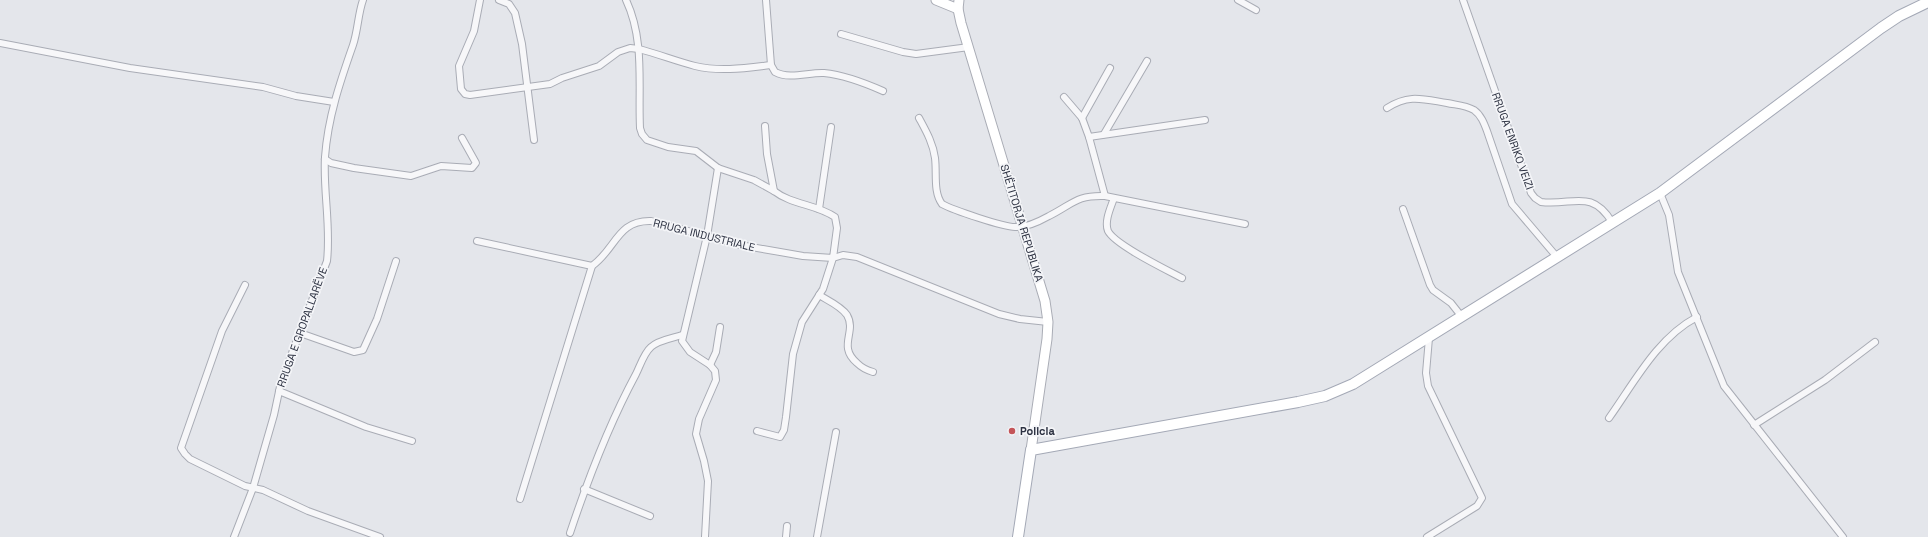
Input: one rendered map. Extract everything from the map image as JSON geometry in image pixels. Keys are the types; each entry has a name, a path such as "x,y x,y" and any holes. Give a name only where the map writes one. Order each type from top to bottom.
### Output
{"main road":[{"path":"936,0 959,4"},
{"path":"1018,537 1031,450 1298,402 1325,396 1352,384 1429,338 1660,193 1881,28 1899,16 1928,2"},
{"name":"SHËTITORJA REPUBLIKA","path":"959,4 969,48 1024,226 1045,301 1048,322 1047,339 1031,450"}],"street":[{"name":"RRUGA E GROPALLARËVE","path":"234,537 253,488 281,382 327,260 329,243 325,159 327,136 334,102 353,44 363,0"},
{"path":"480,0 474,31 459,66 461,89 465,94 470,95 550,84 562,78 599,66 612,55 624,49 639,49 696,66 710,68 730,69 771,65"},
{"path":"499,0 510,4 515,13 522,44 534,140"},
{"path":"626,0 632,13 639,49 640,121 642,134 648,140 658,144 696,150 718,168 754,180 788,200 819,209 835,217 837,221 833,258 826,282 802,322 793,354 783,434 780,437 757,431"},
{"path":"766,0 771,65 778,74 803,75 825,73 860,82 884,91"},
{"path":"1238,0 1256,10"},
{"name":"RRUGA ENRIKO VEIZI","path":"1463,0 1531,193 1541,202 1584,200 1594,203 1602,208 1612,222"},
{"path":"841,34 903,52 916,54 969,48"},
{"path":"0,43 130,68 263,87 296,96 334,102"},
{"path":"1104,134 1147,61"},
{"path":"1082,118 1110,68"},
{"path":"1064,97 1082,118 1089,137 1105,196"},
{"path":"1387,108 1404,100 1422,98 1466,106 1475,111 1485,125 1512,204 1557,257"},
{"path":"919,118 930,138 935,158 937,195 942,204 1006,226 1024,226 1049,217 1077,199 1088,196 1105,196 1245,224"},
{"path":"1089,137 1205,120"},
{"path":"765,126 767,154 774,191"},
{"path":"819,209 831,127"},
{"path":"325,159 338,165 411,176 442,166 472,168 476,163 462,138"},
{"path":"705,537 708,481 704,460 696,434 699,419 716,380 715,371 710,365 695,357 686,348 682,340 682,335 707,236 718,168"},
{"path":"1660,193 1669,215 1678,272 1724,386 1844,537"},
{"path":"1114,198 1107,226 1109,232 1114,238 1126,247 1182,278"},
{"path":"1403,209 1430,285 1433,290 1451,303 1462,317"},
{"name":"RRUGA INDUSTRIALE","path":"520,499 592,266 603,256 624,229 635,222 651,221 664,223 740,245 803,256 833,258 843,255 857,257 999,314 1020,319 1048,322"},
{"path":"477,241 592,266"},
{"path":"300,333 354,352 363,350 377,319 396,260"},
{"path":"245,285 222,331 181,448 190,459 229,479 263,490 308,511 380,537"},
{"path":"819,295 841,309 847,315 849,329 846,348 848,354 861,367 873,372"},
{"path":"1609,418 1667,339 1684,324 1697,317"},
{"path":"710,365 716,352 720,327"},
{"path":"570,533 584,489 630,385 651,347 661,341 682,335"},
{"path":"1427,537 1477,506 1482,498 1482,493 1428,386 1426,373 1429,338"},
{"path":"1754,425 1825,380 1875,342"},
{"path":"279,391 360,425 412,441"},
{"path":"817,537 836,432"},
{"path":"584,489 650,516"},
{"path":"786,537 787,526"}],"place":[{"name":"Policia","path":"1012,431"}]}
